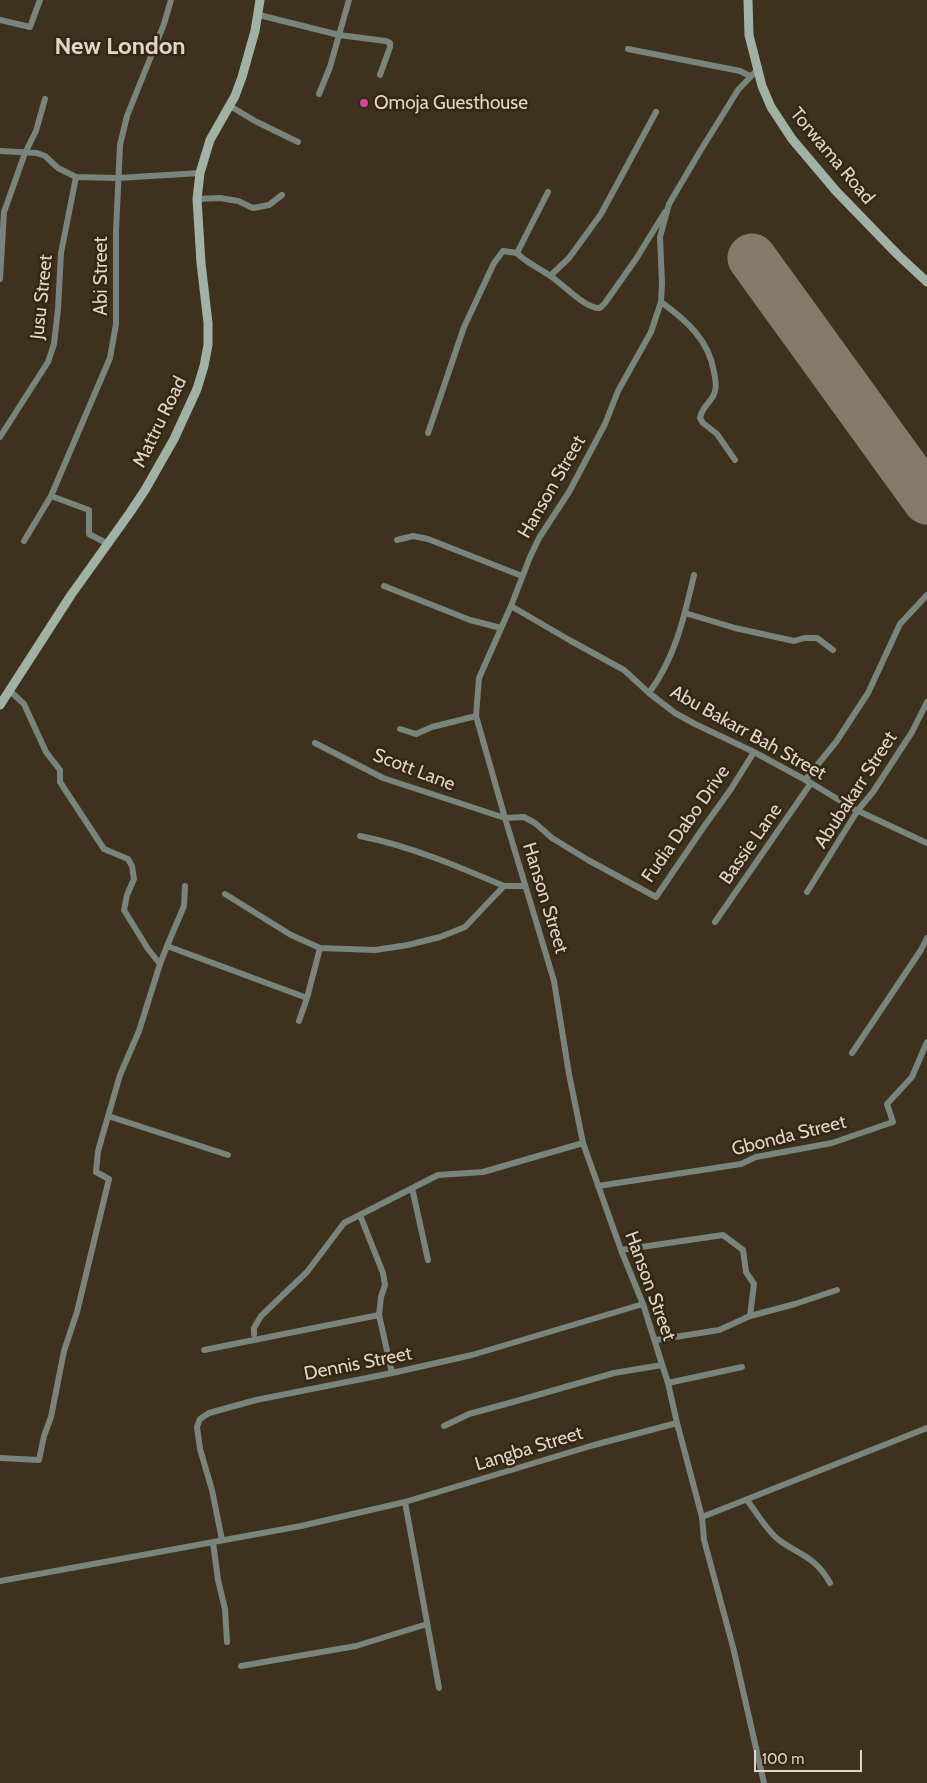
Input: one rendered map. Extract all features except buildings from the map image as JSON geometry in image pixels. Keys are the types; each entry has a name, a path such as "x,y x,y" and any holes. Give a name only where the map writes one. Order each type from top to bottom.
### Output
{"main road":[{"name":"Mattru Road","path":"0,705 71,595 129,514 174,439 193,398 204,366 208,345 208,323 201,263 197,199 200,173 210,140 235,96 249,55 259,15 260,0"},
{"name":"Torwama Road","path":"748,0 749,36 759,68 762,86 771,107 792,139 836,191 927,282"}],"street":[{"path":"0,20 30,27 40,0"},
{"name":"Abi Street","path":"24,541 51,496 110,358 116,324 116,231 120,145 128,116 172,0"},
{"path":"319,94 330,67 349,0"},
{"path":"259,15 339,35 386,41 390,43 390,47 380,75"},
{"path":"628,49 740,71 750,76"},
{"name":"Hanson Street","path":"759,68 750,76 733,98 669,204 660,237 661,302 650,332 618,391 605,424 570,492 539,538 479,678 476,716 554,981 569,1074 583,1144 656,1340 668,1383 702,1517 704,1540 733,1647 763,1781"},
{"path":"0,279 2,212 25,153 36,132 45,98"},
{"path":"230,106 255,121 298,142"},
{"path":"550,276 570,258 601,214 656,112"},
{"path":"0,151 37,153 45,156 58,168 76,177 118,178 200,173"},
{"name":"Jusu Street","path":"0,437 48,362 54,344 61,253 76,177"},
{"path":"517,253 548,192"},
{"path":"197,199 238,201 253,208 269,204 282,195"},
{"path":"428,432 464,327 494,263 503,251 517,253 580,300 596,309 600,308 636,259 669,204"},
{"path":"661,302 687,323 705,343 712,360 716,389 713,397 703,409 700,418 703,423 717,434 735,460"},
{"path":"51,496 89,510 89,534 108,544"},
{"path":"397,540 413,536 428,539 522,576"},
{"path":"649,693 662,675 685,613 694,575"},
{"path":"384,586 470,620 501,628"},
{"path":"805,780 836,742 868,694 900,624 927,595"},
{"name":"Abu Bakarr Bah Street","path":"511,606 624,670 675,713 754,752 854,809 927,843"},
{"path":"685,613 734,628 794,641 804,638 816,638 833,650"},
{"path":"8,690 24,704 46,752 60,770 60,782 104,849 128,859 132,866 134,879 124,910 142,941 160,964"},
{"name":"Abubakarr Street","path":"807,892 858,810 873,792 912,732 927,702"},
{"path":"400,730 416,734 432,727 476,716"},
{"name":"Scott Lane","path":"315,742 383,778 505,818"},
{"name":"Fudia Dabo Drive","path":"505,818 524,817 536,823 552,838 580,856 656,897 732,789 754,752"},
{"name":"Bassie Lane","path":"714,922 811,783"},
{"path":"360,836 387,841 504,886 525,886"},
{"path":"0,1458 39,1460 51,1417 64,1351 77,1312 109,1179 96,1172 98,1151 120,1075 139,1031 160,964 184,906 185,886"},
{"path":"225,894 291,935 320,948 374,950 440,937 465,927 504,886"},
{"path":"852,1053 921,950 927,938"},
{"path":"167,946 307,998"},
{"path":"299,1021 320,948"},
{"name":"Gbonda Street","path":"598,1186 741,1164 756,1157 832,1143 893,1122 887,1104 912,1077 927,1042"},
{"path":"108,1116 228,1155"},
{"path":"254,1334 254,1328 261,1316 307,1272 344,1223 438,1175 483,1172 583,1144"},
{"path":"412,1188 428,1260"},
{"path":"360,1215 385,1285 381,1297 379,1315 392,1373"},
{"path":"621,1250 723,1235 743,1250 746,1272 754,1284 750,1316"},
{"path":"656,1340 719,1330 750,1316 837,1290"},
{"name":"Dennis Street","path":"222,1540 212,1490 200,1449 197,1427 200,1419 209,1412 256,1400 472,1355 643,1304"},
{"path":"204,1350 379,1315"},
{"path":"444,1426 469,1414 614,1373 662,1365"},
{"path":"668,1383 742,1367"},
{"name":"Langba Street","path":"0,1581 301,1526 405,1502 594,1445 677,1423"},
{"path":"702,1517 927,1428"},
{"path":"747,1500 778,1540 799,1551 824,1570 830,1582"},
{"path":"405,1502 439,1688"},
{"path":"212,1542 225,1608 227,1642"},
{"path":"242,1666 356,1646 427,1624"},
{"path":"763,1781 770,1783"}],"runway":[{"path":"752,258 927,500"}],"place":[{"name":"Omoja Guesthouse","path":"364,103"}],"district":[{"name":"New London","path":"120,47"}]}
